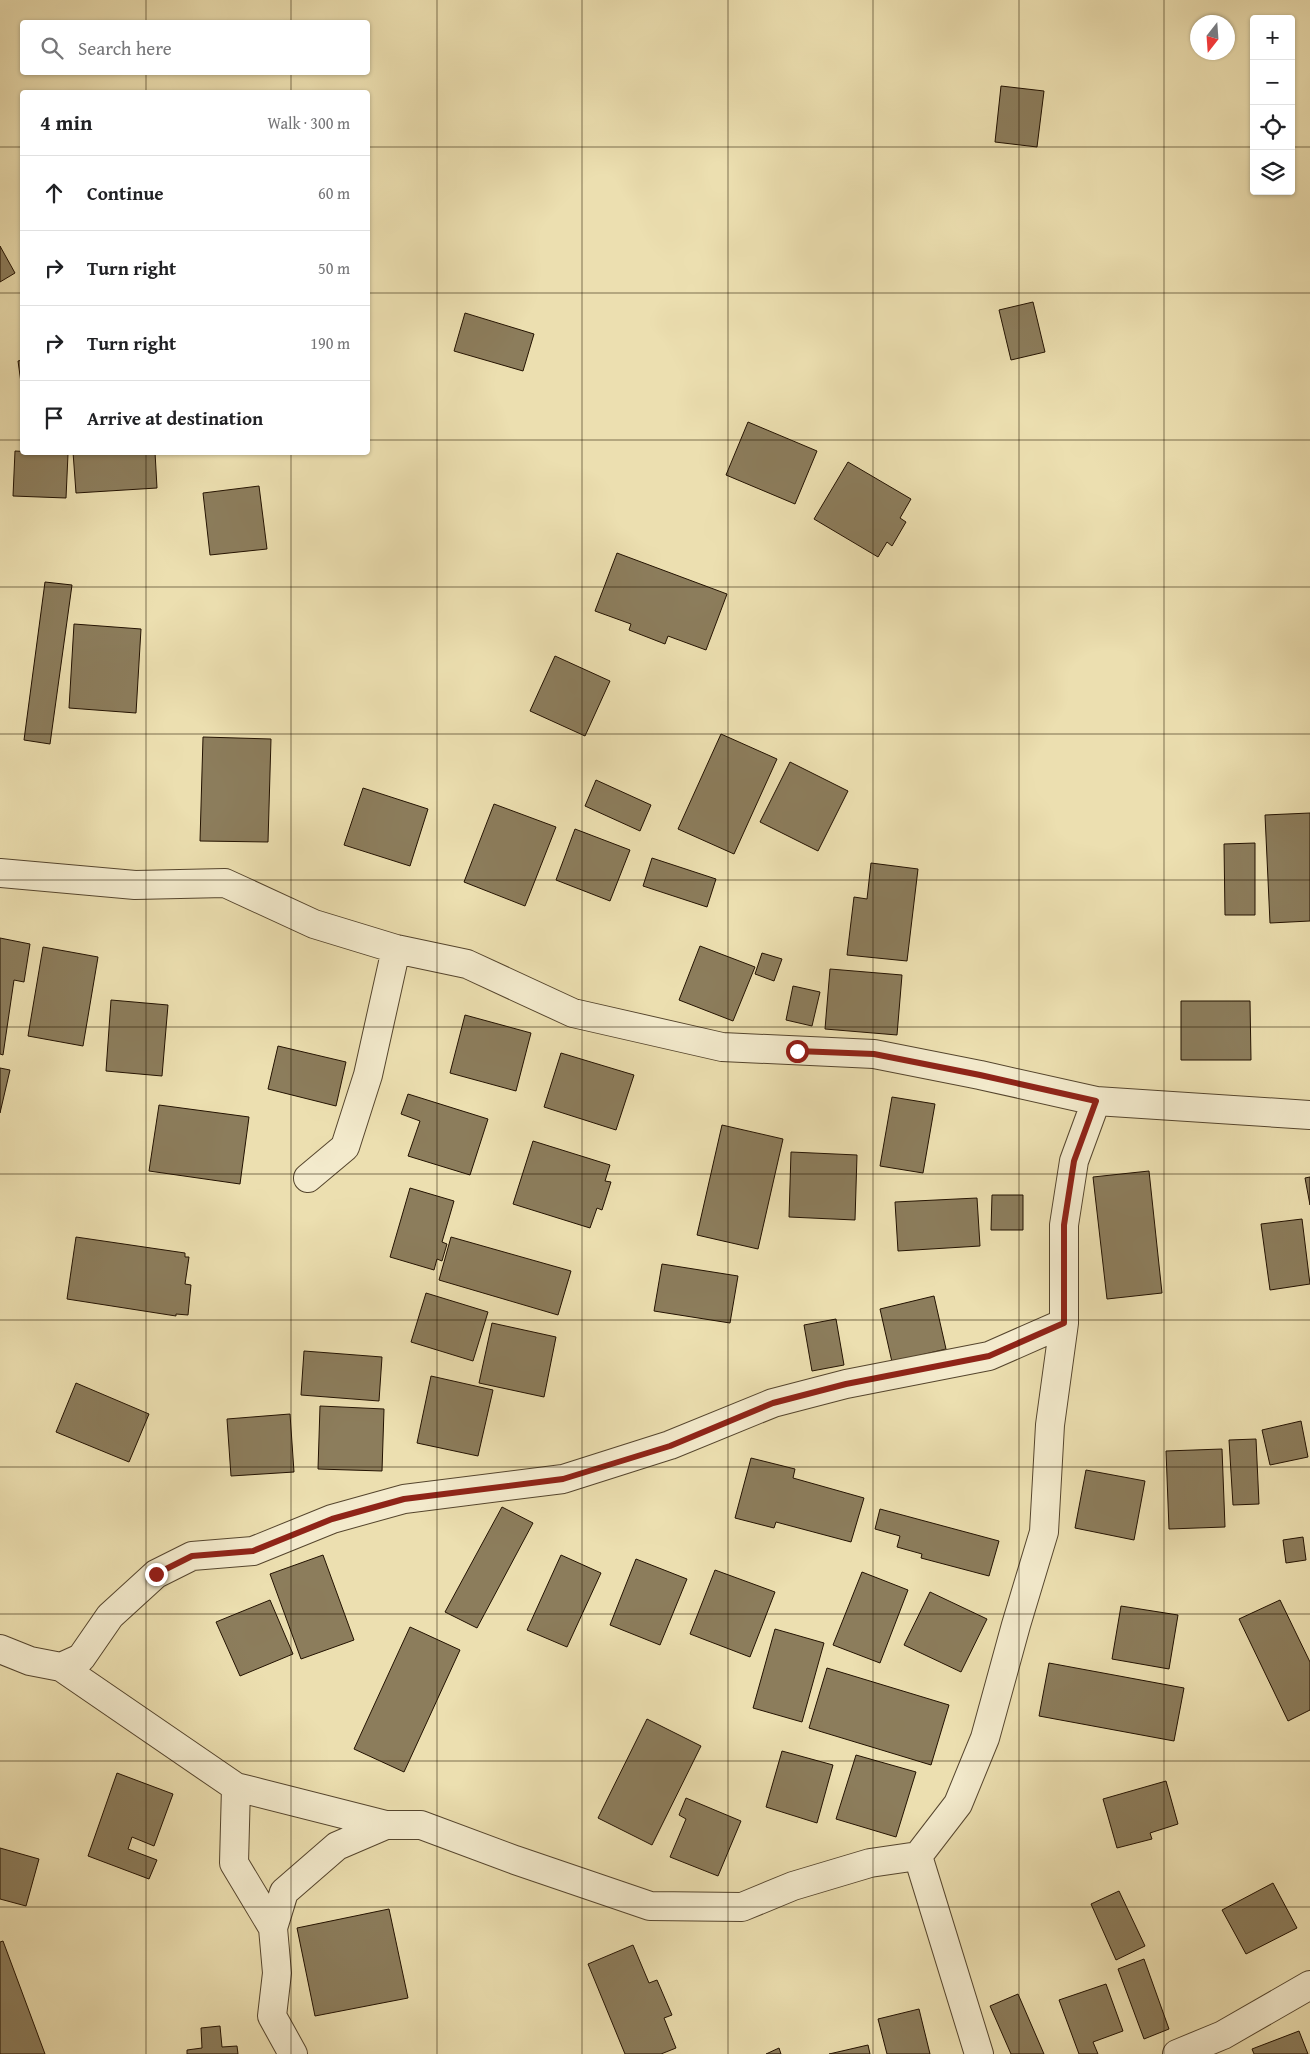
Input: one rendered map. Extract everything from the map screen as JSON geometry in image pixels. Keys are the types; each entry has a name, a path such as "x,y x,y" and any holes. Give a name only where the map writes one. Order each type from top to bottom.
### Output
{"street":[{"path":"0,873 135,885 225,883 314,924 396,949 467,964 573,1013 722,1048 874,1054 1096,1101 1310,1115"},
{"path":"308,1178 345,1146 368,1076 396,949"},
{"path":"0,1649 30,1661 61,1668 236,1787 386,1825 421,1825 515,1860 650,1906 742,1907 793,1886 870,1862 918,1856 958,1804 985,1738 1044,1532 1050,1425 1064,1323 1064,1225 1074,1161 1096,1101"},
{"path":"61,1668 81,1658 110,1616 156,1574 192,1556 253,1551 332,1519 404,1499 563,1479 670,1446 773,1403 846,1384 989,1356 1064,1323"},
{"path":"236,1787 234,1863 273,1928"},
{"path":"293,2054 272,2016 277,1973 273,1928 284,1892 337,1846 386,1825"},
{"path":"918,1856 979,2054"},
{"path":"1177,2054 1223,2035 1310,1985"}],"building":[{"path":"1001,86 1044,91 1037,147 995,142"},
{"path":"0,246 15,273 0,282"},
{"path":"1033,302 1045,352 1011,360 999,310"},
{"path":"465,313 534,334 523,371 454,351"},
{"path":"748,422 817,451 795,504 726,475"},
{"path":"15,451 20,451 20,455 68,455 66,498 13,496"},
{"path":"73,455 155,455 157,488 76,493"},
{"path":"848,462 911,499 900,518 906,522 892,546 887,542 878,557 814,519"},
{"path":"259,486 267,549 210,555 203,493"},
{"path":"617,553 727,594 706,650 668,636 665,644 629,630 631,624 595,611"},
{"path":"45,582 72,585 50,744 24,740"},
{"path":"74,624 141,629 136,713 69,708"},
{"path":"555,656 610,681 585,736 530,711"},
{"path":"721,734 777,759 734,854 678,829"},
{"path":"203,737 271,739 268,842 200,841"},
{"path":"790,762 848,791 818,851 760,822"},
{"path":"596,780 651,805 640,831 585,806"},
{"path":"363,788 428,809 410,866 344,845"},
{"path":"494,804 556,827 525,906 464,882"},
{"path":"1310,813 1310,921 1270,923 1265,815"},
{"path":"575,829 630,850 610,901 556,880"},
{"path":"1255,843 1255,915 1225,915 1224,844"},
{"path":"652,858 716,879 707,907 643,886"},
{"path":"871,863 918,869 907,961 847,955 854,897 867,899"},
{"path":"0,938 30,944 24,982 14,980 3,1055 0,1054"},
{"path":"700,946 755,967 733,1021 679,1000"},
{"path":"43,947 98,957 83,1046 28,1036"},
{"path":"762,953 782,959 774,981 755,974"},
{"path":"830,969 902,975 897,1035 825,1029"},
{"path":"793,986 820,992 812,1026 786,1020"},
{"path":"111,1000 168,1005 162,1076 106,1071"},
{"path":"1181,1001 1250,1001 1251,1060 1181,1060"},
{"path":"465,1015 531,1033 516,1091 450,1073"},
{"path":"278,1046 346,1062 336,1106 268,1089"},
{"path":"561,1053 634,1075 616,1130 544,1107"},
{"path":"0,1068 10,1070 0,1113"},
{"path":"408,1094 488,1119 470,1175 408,1156 420,1121 401,1114"},
{"path":"892,1097 935,1104 923,1173 880,1166"},
{"path":"159,1105 249,1117 240,1184 149,1171"},
{"path":"722,1125 783,1139 758,1249 697,1235"},
{"path":"533,1141 610,1165 605,1181 611,1182 602,1210 597,1208 590,1228 513,1204"},
{"path":"791,1152 857,1155 855,1220 789,1217"},
{"path":"1149,1171 1162,1293 1107,1299 1093,1177"},
{"path":"1310,1177 1310,1205 1305,1178"},
{"path":"410,1188 454,1201 442,1242 447,1244 442,1261 437,1259 434,1270 390,1257"},
{"path":"992,1195 1023,1195 1023,1230 991,1230"},
{"path":"977,1198 980,1246 898,1251 895,1202"},
{"path":"1302,1219 1310,1284 1270,1290 1261,1224"},
{"path":"76,1237 185,1253 185,1257 189,1257 185,1284 191,1285 188,1315 176,1314 176,1316 67,1299"},
{"path":"451,1237 571,1271 558,1315 439,1280"},
{"path":"662,1264 738,1276 730,1323 654,1311"},
{"path":"426,1293 488,1312 473,1361 411,1342"},
{"path":"934,1296 946,1349 892,1362 880,1309"},
{"path":"836,1319 844,1365 812,1371 804,1325"},
{"path":"492,1323 556,1337 544,1397 479,1383"},
{"path":"304,1351 382,1357 379,1401 301,1395"},
{"path":"431,1376 493,1390 478,1456 417,1443"},
{"path":"76,1383 149,1414 129,1462 56,1432"},
{"path":"320,1406 384,1409 382,1471 318,1469"},
{"path":"290,1414 294,1472 231,1476 227,1419"},
{"path":"1301,1421 1308,1457 1270,1465 1262,1430"},
{"path":"1256,1439 1259,1504 1233,1505 1229,1440"},
{"path":"1222,1449 1225,1527 1169,1529 1166,1451"},
{"path":"751,1458 795,1469 793,1478 864,1498 851,1542 776,1522 774,1528 735,1518"},
{"path":"1086,1470 1145,1481 1134,1540 1075,1528"},
{"path":"502,1507 533,1523 477,1628 445,1612"},
{"path":"880,1509 999,1541 989,1576 921,1558 922,1554 897,1547 900,1536 875,1529"},
{"path":"1303,1537 1306,1560 1286,1563 1283,1540"},
{"path":"323,1555 354,1640 301,1659 270,1574"},
{"path":"561,1555 601,1573 567,1647 527,1630"},
{"path":"636,1559 687,1579 660,1645 610,1625"},
{"path":"715,1570 775,1592 750,1657 690,1634"},
{"path":"862,1572 908,1590 880,1663 833,1645"},
{"path":"930,1592 987,1619 961,1672 904,1645"},
{"path":"270,1600 293,1654 240,1676 216,1622"},
{"path":"1280,1600 1310,1662 1310,1710 1288,1721 1239,1619"},
{"path":"1121,1606 1178,1615 1169,1669 1112,1659"},
{"path":"410,1627 460,1650 404,1772 354,1749"},
{"path":"775,1629 824,1643 802,1722 753,1708"},
{"path":"1049,1663 1184,1688 1174,1741 1039,1716"},
{"path":"827,1668 949,1705 931,1765 809,1728"},
{"path":"647,1719 701,1746 652,1845 598,1818"},
{"path":"782,1751 833,1765 817,1823 766,1807"},
{"path":"856,1755 916,1772 896,1837 836,1819"},
{"path":"117,1773 173,1794 154,1846 132,1837 128,1849 157,1860 149,1879 88,1856"},
{"path":"1166,1781 1178,1824 1150,1833 1152,1839 1117,1848 1103,1799"},
{"path":"686,1798 741,1821 718,1876 670,1857 686,1819 679,1815"},
{"path":"0,1848 39,1859 26,1906 0,1899"},
{"path":"1273,1883 1297,1928 1246,1954 1222,1910"},
{"path":"1119,1891 1145,1946 1116,1960 1091,1904"},
{"path":"389,1909 408,1998 315,2016 297,1928"},
{"path":"3,1941 45,2054 0,2054 0,1942"},
{"path":"633,1945 649,1983 657,1980 672,2015 664,2018 676,2048 661,2054 625,2054 588,1964"},
{"path":"1144,1959 1169,2029 1144,2039 1118,1969"},
{"path":"1106,1984 1123,2031 1093,2042 1098,2054 1079,2054 1059,2000"},
{"path":"1018,1994 1044,2054 1011,2054 990,2006"},
{"path":"919,2009 930,2054 887,2054 878,2019"},
{"path":"220,2026 222,2047 237,2046 238,2054 187,2054 187,2050 202,2048 201,2028"},
{"path":"1299,2031 1308,2054 1254,2054 1252,2049"},
{"path":"868,2045 870,2054 829,2054"},
{"path":"779,2048 781,2054 766,2054"}],"route":[{"path":"156,1574 192,1556 253,1551 332,1519 404,1499 563,1479 670,1446 773,1403 846,1384 989,1356 1064,1323 1064,1225 1074,1161 1096,1101 874,1054 797,1051"}]}
